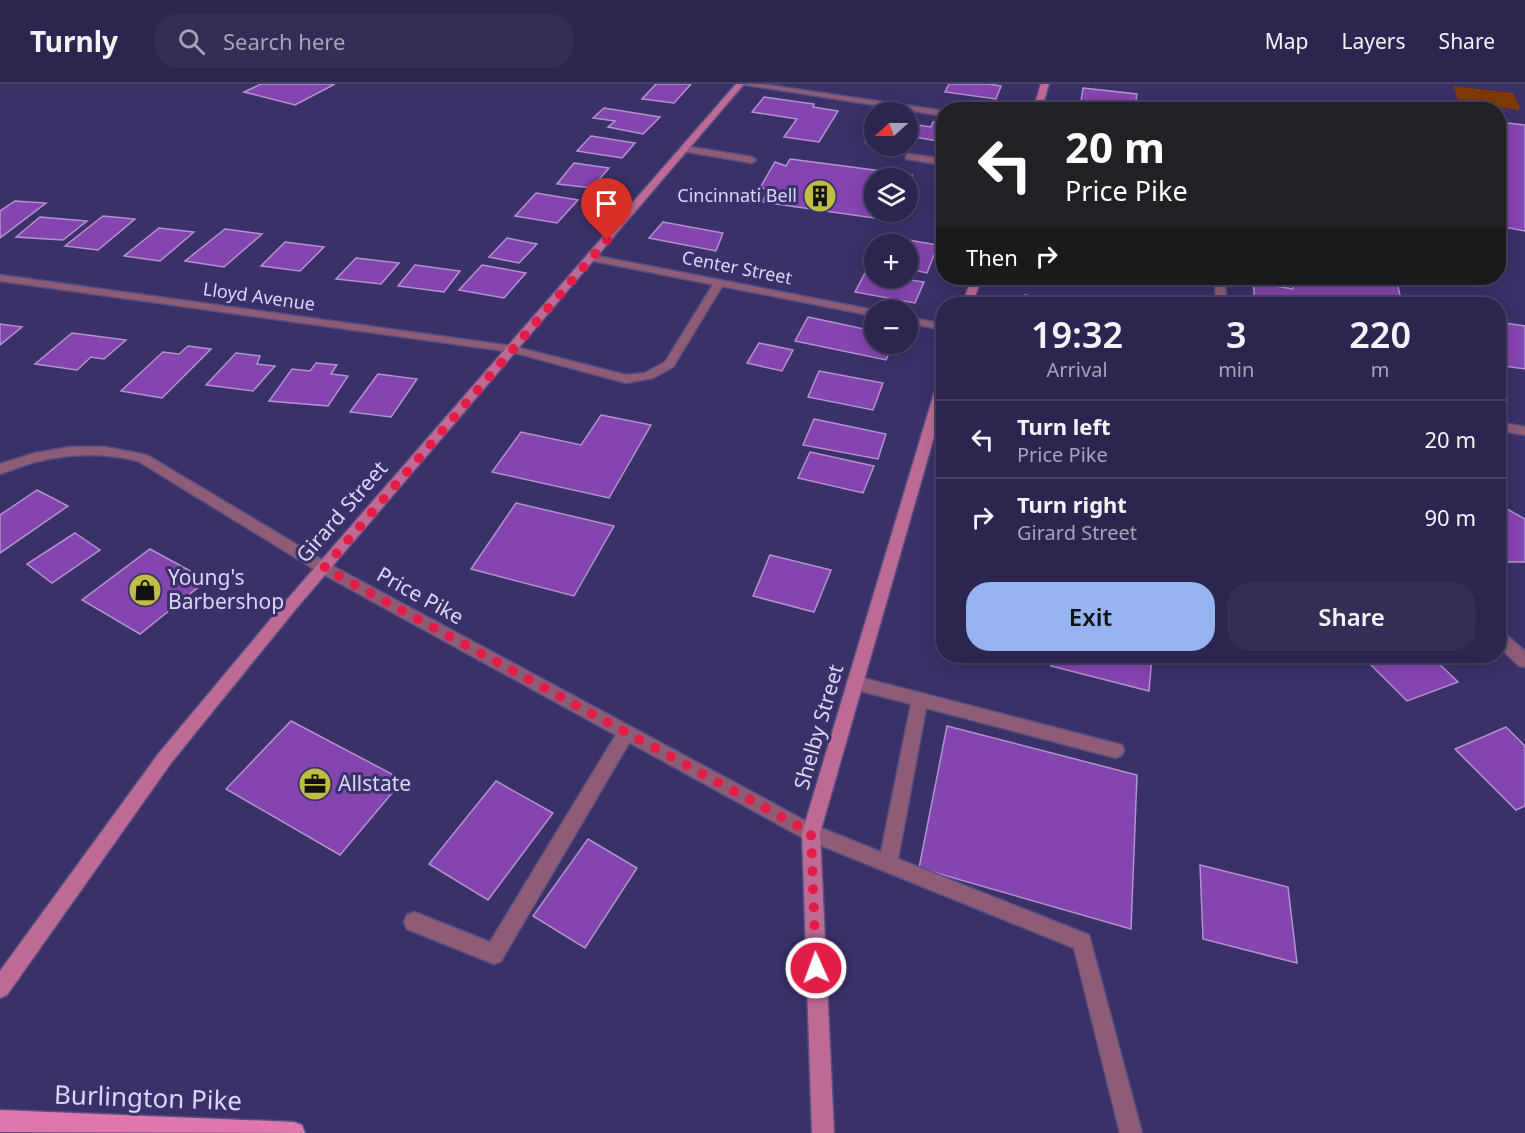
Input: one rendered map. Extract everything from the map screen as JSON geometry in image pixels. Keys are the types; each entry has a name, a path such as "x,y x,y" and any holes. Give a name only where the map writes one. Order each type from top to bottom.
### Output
{"main road":[{"name":"Burlington Pike","path":"0,1121 294,1133"}],"street":[{"name":"Girard Street","path":"0,988 165,758 324,568 740,84"},
{"path":"745,84 864,102"},
{"path":"1039,102 1045,84"},
{"path":"918,110 936,113"},
{"path":"685,149 752,160"},
{"path":"909,156 936,161"},
{"name":"Center Street","path":"592,258 864,311"},
{"name":"Lloyd Avenue","path":"0,278 512,349 626,380 657,373 669,364 719,283"},
{"path":"918,322 936,325"},
{"name":"Shelby Street","path":"823,1133 811,833 936,410"},
{"path":"1506,427 1525,431"},
{"name":"Price Pike","path":"0,469 49,454 84,449 116,450 142,458 324,568 811,833 1082,942 1131,1133"},
{"path":"1506,643 1525,661"},
{"path":"855,682 1116,750"},
{"path":"888,864 920,699"},
{"path":"414,922 494,954 626,733"}],"shaded area":[{"path":"1453,86 1513,93 1521,110 1506,108 1506,102 1459,102"}],"building":[{"path":"261,84 335,84 295,105 244,92"},
{"path":"656,84 691,84 674,103 642,99"},
{"path":"949,84 1001,86 996,99 945,92"},
{"path":"1083,88 1137,94 1136,102 1081,101"},
{"path":"764,97 814,104 813,107 838,111 819,142 784,137 797,119 752,112"},
{"path":"604,108 660,117 643,134 608,127 615,121 593,118"},
{"path":"933,122 936,122 936,141 918,138 918,125 931,127"},
{"path":"1506,123 1525,125 1525,231 1506,227"},
{"path":"591,136 635,143 622,158 577,151"},
{"name":"Cincinnati Bell","path":"790,159 864,169 864,217 762,202 769,189 760,188 775,162 786,166"},
{"path":"574,163 609,168 592,188 557,184"},
{"path":"536,193 578,200 557,223 515,216"},
{"path":"15,201 46,203 0,238 0,211"},
{"path":"103,216 135,219 98,250 65,246"},
{"path":"40,217 87,221 63,240 16,237"},
{"path":"663,222 723,233 716,251 649,238"},
{"path":"159,228 194,232 160,261 124,256"},
{"path":"225,229 262,234 224,267 185,261"},
{"path":"507,238 537,244 519,263 489,257"},
{"path":"285,242 324,247 300,271 261,266"},
{"path":"918,242 936,245 927,273 918,271"},
{"path":"356,258 399,263 381,284 336,279"},
{"path":"415,265 460,271 444,292 398,286"},
{"path":"482,265 526,273 504,298 459,290"},
{"path":"864,275 864,288 918,288 918,281 924,282 916,300 899,300 855,292"},
{"path":"1253,285 1293,289 1293,285 1398,285 1400,297 1254,297"},
{"path":"808,317 864,329 864,354 889,354 886,360 795,341"},
{"path":"1506,323 1525,326 1525,369 1506,366"},
{"path":"0,324 22,327 0,345"},
{"path":"72,333 126,340 104,359 91,357 77,370 35,364"},
{"path":"759,343 793,350 782,371 747,363"},
{"path":"188,346 211,349 162,398 121,391 163,352 179,354"},
{"path":"236,353 260,356 257,364 275,366 253,391 206,385"},
{"path":"316,363 337,365 331,374 348,376 328,406 269,401 292,369 310,371"},
{"path":"819,371 883,383 873,410 808,397"},
{"path":"378,374 417,379 391,417 350,412"},
{"path":"601,415 651,425 609,498 492,472 521,432 581,445"},
{"path":"814,419 886,434 878,459 803,445"},
{"path":"810,452 874,466 863,493 798,478"},
{"path":"37,490 68,506 0,553 0,515"},
{"path":"516,503 614,526 574,596 471,569"},
{"path":"1506,508 1525,519 1525,562 1506,562"},
{"path":"75,533 100,550 52,583 27,564"},
{"name":"Young's Barbershop","path":"150,549 207,580 140,634 82,600"},
{"path":"770,555 831,570 814,612 753,596"},
{"path":"1052,663 1151,663 1149,691 1051,666"},
{"path":"1369,663 1438,663 1458,682 1407,701"},
{"name":"Allstate","path":"291,721 403,780 340,855 226,789"},
{"path":"947,726 1137,775 1131,929 919,868"},
{"path":"1506,727 1525,746 1525,806 1516,810 1455,749"},
{"path":"496,781 553,813 488,900 429,864"},
{"path":"588,839 637,868 585,948 533,916"},
{"path":"1200,865 1288,887 1297,963 1203,939"}],"place":[{"name":"Cincinnati Bell","path":"820,196"},
{"name":"Young's Barbershop","path":"145,590"},
{"name":"Allstate","path":"315,784"}],"route":[{"path":"607,240 324,568 811,833 816,968"}]}
